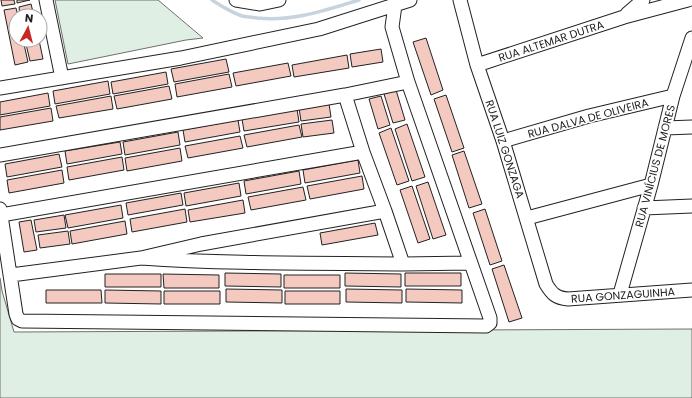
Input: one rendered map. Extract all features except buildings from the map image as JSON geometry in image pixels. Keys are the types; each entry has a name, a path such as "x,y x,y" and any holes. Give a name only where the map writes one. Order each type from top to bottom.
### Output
{"street":[{"path":"46,0 62,78"},
{"path":"236,0 260,4 279,0"},
{"path":"1,86 62,78 181,58 319,29 410,0"},
{"name":"RUA LUIZ GONZAGA","path":"460,0 477,65 503,141 546,284 555,297"},
{"name":"RUA ALTEMAR DUTRA","path":"624,17 643,0"},
{"name":"RUA ALTEMAR DUTRA","path":"477,65 624,17 688,0"},
{"path":"363,152 1,212 18,319 27,322 486,326 490,323 490,318 408,82 392,27 395,5"},
{"name":"RUA VINÍCIUS DE MORES","path":"620,294 651,184 673,96 691,44"},
{"path":"0,155 345,95 408,82"},
{"path":"345,95 363,152 386,211 403,264"},
{"name":"RUA DALVA DE OLIVEIRA","path":"503,141 589,116 673,96"},
{"path":"665,128 692,127"},
{"path":"527,218 651,184"},
{"path":"644,208 692,206"},
{"path":"11,275 141,258 201,244 386,211"},
{"path":"141,258 191,262 241,263 470,263"},
{"name":"RUA GONZAGUINHA","path":"555,297 568,299 620,294 692,290"}],"green space":[{"path":"55,0 158,0 203,38 186,40 68,64"},
{"path":"0,278 2,291 14,332 692,329 692,398 0,398"}],"waterway":[{"name":"RUA LUIZ GONZAGA","path":"212,0 226,9 242,16 270,19 296,17 334,8 359,0"}]}
